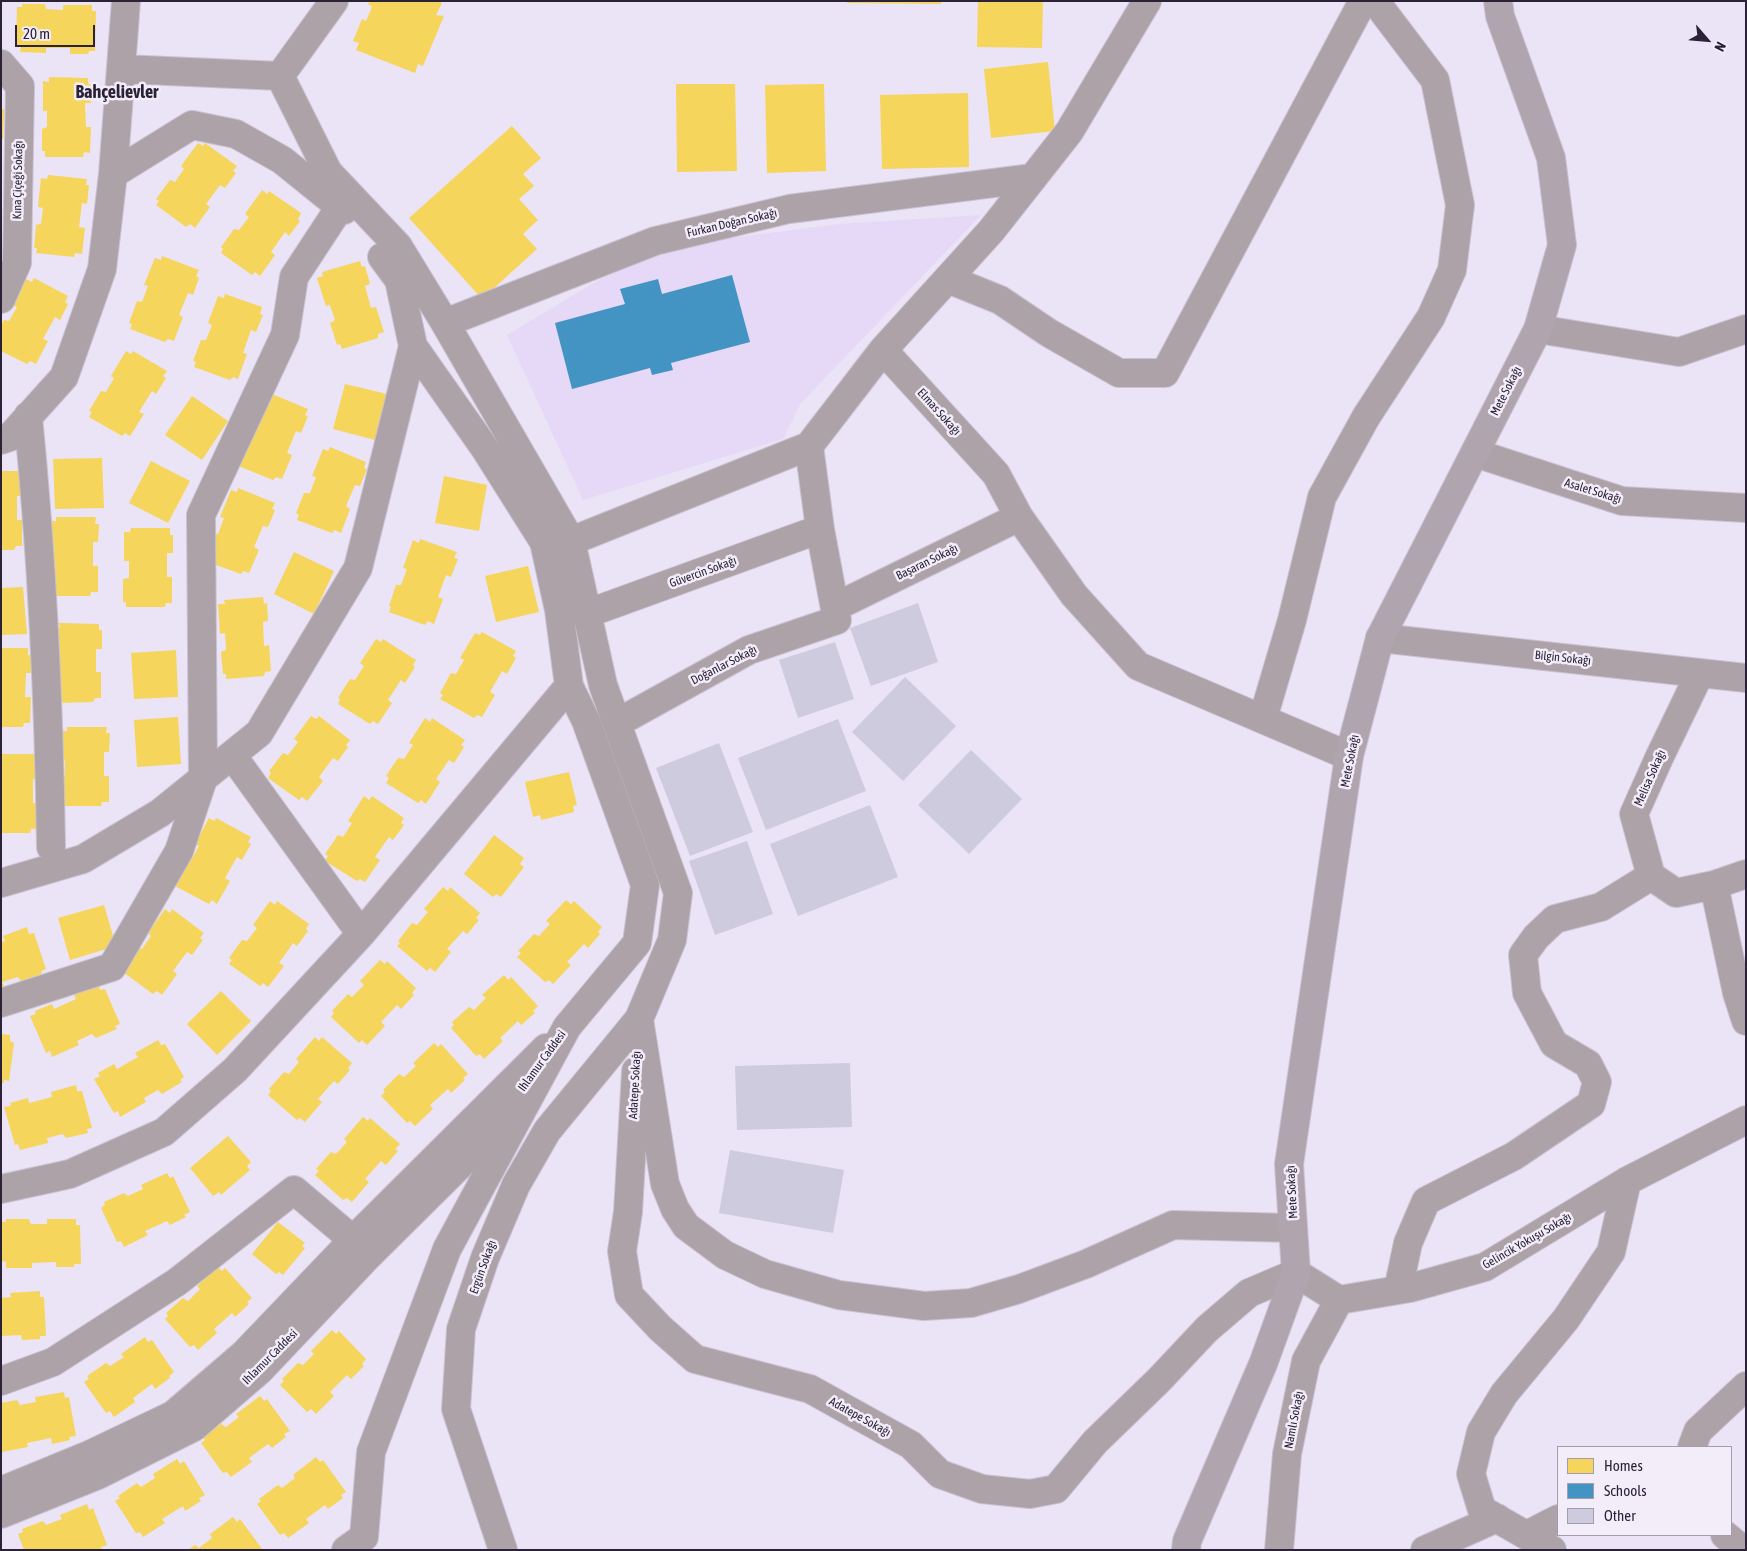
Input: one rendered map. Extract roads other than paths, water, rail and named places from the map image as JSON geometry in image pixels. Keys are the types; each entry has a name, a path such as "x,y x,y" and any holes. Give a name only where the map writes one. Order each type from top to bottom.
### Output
{"main road":[{"name":"Mete Sokağı","path":"1186,1550 1187,1541 1263,1364 1296,1273 1289,1164 1349,756 1380,638 1538,329 1562,245 1551,158 1500,16 1498,1"}],"street":[{"path":"1,440 10,437 64,378 102,269 113,174 126,1"},
{"path":"280,76 334,1"},
{"path":"570,541 809,446 883,350 991,231 1069,132 1147,1"},
{"path":"948,279 1000,300 1049,334 1119,373 1166,373 1363,1"},
{"path":"1263,718 1292,620 1322,497 1366,417 1431,318 1452,270 1460,205 1434,80 1374,1"},
{"name":"Kına Çiçeği Sokağı","path":"1,64 20,86 17,263 1,299"},
{"path":"122,69 280,76"},
{"path":"280,76 328,172 398,246 570,541 603,685 678,893 672,940 639,1020 665,1184 675,1209 686,1226 725,1255 765,1274 839,1295 924,1306 971,1303 1019,1289 1086,1264 1173,1225 1293,1228"},
{"path":"113,174 192,125 236,134 282,160 350,215 399,280 413,346 486,450 544,542 559,610 569,686 586,721 645,885 636,943 566,1027 447,1249 372,1452 364,1536 346,1550"},
{"name":"Furkan Doğan Sokağı","path":"444,323 655,241 789,209 1033,178"},
{"path":"1,1003 112,967 178,851 203,779 201,515 285,335 294,277 340,207"},
{"path":"1538,329 1679,352 1746,329"},
{"path":"1,883 84,859 160,813 259,733 358,568 413,346"},
{"name":"Elmas Sokağı","path":"883,350 996,474 1019,517 1074,595 1138,666 1349,756"},
{"path":"28,416 38,521 51,847"},
{"path":"809,446 820,530 836,613"},
{"name":"Asalet Sokağı","path":"1475,452 1622,501 1746,508"},
{"name":"Başaran Sokağı","path":"836,613 1019,517"},
{"name":"Güvercin Sokağı","path":"586,614 820,530"},
{"name":"Doğanlar Sokağı","path":"617,723 749,650 836,613"},
{"name":"Bilgin Sokağı","path":"1380,638 1746,678"},
{"name":"Melisa Sokağı","path":"1651,876 1634,814 1700,673"},
{"path":"1,1189 70,1174 164,1132 235,1070 361,934 569,686"},
{"path":"232,755 361,934"},
{"path":"1398,1290 1408,1243 1426,1201 1514,1156 1591,1104 1597,1082 1588,1064 1554,1044 1527,993 1523,955 1536,937 1555,919 1601,907 1651,876 1676,893 1714,885 1746,874"},
{"path":"1714,885 1737,993 1746,1020"},
{"name":"Adatepe Sokağı","path":"639,1020 628,1212 622,1251 629,1295 660,1328 695,1359 810,1389 911,1445 940,1474 982,1489 1030,1494 1056,1489 1095,1442 1159,1380 1207,1329 1249,1293 1296,1273"},
{"name":"Ergün Sokağı","path":"504,1550 456,1409 461,1329 485,1258 516,1185 538,1146 547,1131 639,1020"},
{"name":"Ihlamur Caddesi","path":"1,1490 89,1455 173,1415 244,1354 353,1240 566,1027"},
{"name":"Ihlamur Caddesi","path":"1,1514 98,1475 194,1427 259,1371 368,1256 483,1142 566,1027"},
{"name":"Gelincik Yokuşu Sokağı","path":"1339,1300 1398,1290 1485,1267 1627,1181 1746,1120"},
{"path":"1552,1550 1482,1510 1471,1474 1481,1432 1504,1394 1566,1319 1611,1252 1627,1181"},
{"path":"1,1381 53,1362 177,1282 294,1190 353,1240"},
{"path":"1296,1273 1339,1300"},
{"name":"Namlı Sokağı","path":"1280,1550 1287,1454 1306,1361 1339,1300"},
{"path":"1692,1446 1698,1431 1746,1386"},
{"path":"1425,1550 1497,1518"},
{"path":"1527,1535 1557,1520"},
{"path":"1725,1536 1743,1550"}],"district":[{"name":"Bahçelievler","path":"117,92"}]}
